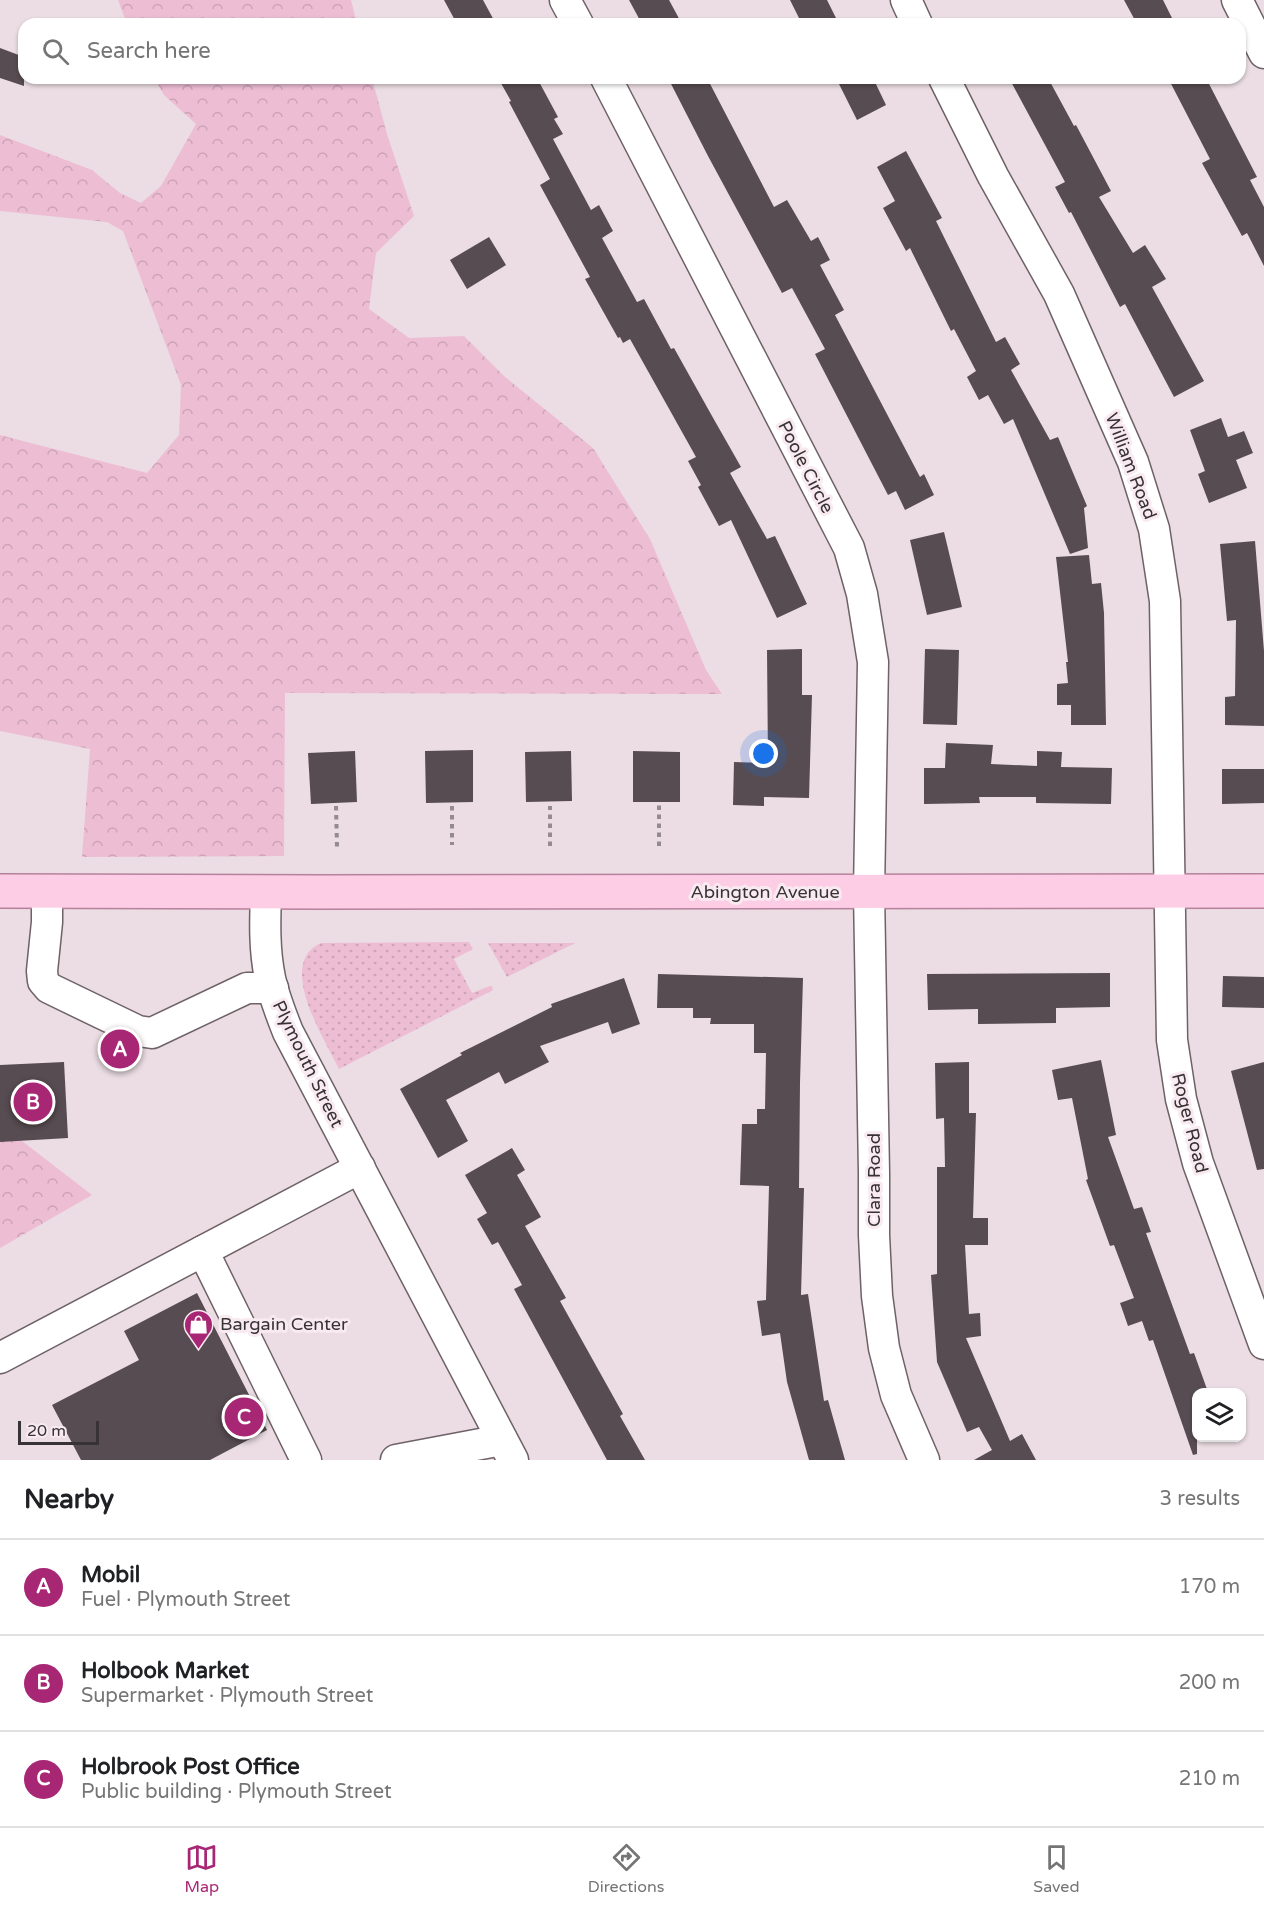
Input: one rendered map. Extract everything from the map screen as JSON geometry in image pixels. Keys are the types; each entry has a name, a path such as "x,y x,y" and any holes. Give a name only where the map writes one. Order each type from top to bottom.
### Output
{"main road":[{"path":"0,891 266,892"},
{"name":"Abington Avenue","path":"266,892 1264,891"}],"street":[{"path":"565,0 575,18"},
{"path":"906,0 914,18"},
{"path":"1237,0 1264,53"},
{"name":"Poole Circle","path":"609,84 849,548 862,594 873,662 869,892"},
{"name":"William Road","path":"947,84 993,176 1059,294 1133,462 1154,529 1165,601 1170,891"},
{"path":"47,891 43,981 49,988 138,1031 152,1033 247,988 273,988"},
{"name":"Roger Road","path":"1170,891 1172,1040 1181,1099 1198,1163 1264,1344"},
{"name":"Plymouth Street","path":"266,892 265,942 273,988 288,1032 507,1450"},
{"name":"Clara Road","path":"869,892 877,1296 884,1348 896,1395 924,1460"},
{"path":"0,1358 360,1168"},
{"path":"203,1251 306,1460"},
{"path":"396,1460 507,1450"}],"path":[{"path":"659,805 659,846"},
{"path":"336,806 337,847"},
{"path":"452,806 452,845"},
{"path":"550,806 550,846"}],"green space":[{"path":"118,0 351,0 356,18 125,18"},
{"path":"158,84 374,84 387,134 414,216 376,253 369,309 409,338 464,336 505,377 593,448 650,539 706,670 722,694 285,693 284,856 82,857 90,749 0,731 0,435 147,473 179,435 181,385 123,231 107,222 0,211 0,135 92,170 120,193 141,203 161,186 196,124 164,95"},
{"path":"469,942 473,949 454,959 472,993 490,986 493,990 339,1069 308,1003 303,984 302,967 308,953 321,943"},
{"path":"488,943 575,943 507,977"},
{"path":"0,1124 92,1195 0,1248"}],"building":[{"path":"444,0 483,0 493,18 454,18"},
{"path":"629,0 669,0 679,18 639,18"},
{"path":"790,0 827,0 836,18 799,18"},
{"path":"1124,0 1163,0 1172,18 1134,18"},
{"path":"0,48 18,55 18,84 0,78"},
{"path":"501,84 540,84 558,117 554,119 563,134 553,139 591,210 599,205 613,231 602,238 637,302 644,299 671,349 674,348 741,467 730,473 767,539 775,536 807,604 777,618 731,520 719,526 698,487 701,485 688,461 696,457 630,339 623,343 620,337 618,338 585,279 590,277 540,185 550,179 509,102 511,101"},
{"path":"671,84 710,84 774,207 787,200 811,241 818,237 830,260 820,265 844,310 835,315 920,477 924,474 934,495 905,510 896,491 888,495 815,354 825,349 792,288 782,293"},
{"path":"839,84 876,84 886,105 857,120"},
{"path":"1012,84 1051,84 1111,191 1099,197 1133,253 1145,245 1166,279 1152,287 1204,381 1174,397 1125,304 1120,307 1071,212 1069,213 1055,187 1065,182"},
{"path":"1171,84 1209,84 1257,177 1250,180 1264,207 1264,266 1247,233 1242,236 1202,163 1210,159"},
{"path":"906,151 942,218 936,221 996,342 1005,337 1020,364 1011,370 1050,440 1058,437 1087,506 1084,508 1088,548 1070,554 1013,419 1004,424 988,395 979,400 967,377 976,371 954,329 951,331 910,248 906,251 883,208 895,201 877,167"},
{"path":"489,237 506,265 467,289 450,260"},
{"path":"1221,418 1228,437 1244,431 1253,453 1236,460 1247,488 1209,503 1198,474 1205,471 1190,430"},
{"path":"944,532 962,607 927,615 910,540"},
{"path":"1255,541 1264,651 1264,726 1225,725 1225,697 1235,696 1236,620 1227,621 1220,544"},
{"path":"1089,555 1092,584 1101,583 1104,613 1106,725 1071,725 1071,705 1057,705 1057,684 1068,683 1066,662 1068,662 1056,557"},
{"path":"802,649 802,695 812,695 809,798 764,797 764,806 733,805 734,762 768,763 767,650"},
{"path":"925,649 959,650 957,725 923,724"},
{"path":"946,743 993,745 991,764 1037,766 1037,751 1062,752 1061,767 1112,768 1111,804 1036,803 1036,797 979,797 980,803 924,804 924,768 945,768"},
{"path":"473,750 473,802 426,803 425,751"},
{"path":"355,751 357,802 311,804 308,753"},
{"path":"571,751 572,801 526,802 525,752"},
{"path":"633,751 680,752 680,802 633,802"},
{"path":"1222,769 1264,769 1264,803 1222,804"},
{"path":"1110,973 1110,1007 1056,1008 1056,1023 978,1024 978,1009 928,1010 927,974"},
{"path":"658,974 803,978 799,1188 804,1188 801,1295 808,1294 824,1401 828,1400 845,1460 809,1460 787,1382 780,1333 762,1336 757,1301 766,1300 769,1186 740,1185 742,1124 757,1124 757,1109 765,1109 766,1053 754,1053 754,1024 710,1024 711,1018 693,1018 693,1008 657,1008"},
{"path":"1223,976 1264,977 1264,1008 1222,1007"},
{"path":"624,978 640,1024 612,1034 608,1022 540,1046 549,1062 505,1084 499,1072 446,1100 468,1141 438,1158 400,1089 462,1055 460,1053 552,1007 551,1004"},
{"path":"1101,1060 1116,1135 1108,1137 1134,1209 1142,1207 1151,1232 1146,1233 1190,1354 1194,1353 1207,1388 1192,1388 1192,1442 1197,1442 1197,1454 1193,1455 1153,1340 1149,1341 1142,1321 1128,1326 1120,1303 1134,1298 1114,1245 1110,1246 1086,1180 1088,1179 1072,1098 1058,1100 1052,1070"},
{"path":"64,1062 68,1138 0,1142 0,1065"},
{"path":"969,1062 969,1113 976,1113 973,1218 988,1218 988,1245 965,1245 969,1314 980,1313 981,1336 966,1338 1010,1441 1022,1434 1036,1460 974,1460 992,1450 979,1427 967,1432 937,1362 931,1275 937,1274 937,1167 945,1167 944,1118 936,1119 935,1063"},
{"path":"1264,1062 1264,1169 1257,1170 1231,1071"},
{"path":"512,1148 525,1170 517,1175 541,1217 525,1226 566,1298 560,1301 623,1414 620,1416 645,1460 607,1460 514,1289 522,1285 498,1242 492,1245 477,1219 487,1213 465,1175"},
{"path":"197,1293 267,1430 210,1460 81,1460 52,1405 139,1360 124,1331"}],"place":[{"name":"Mobil","path":"120,1049"},
{"name":"Holbook Market","path":"33,1102"},
{"name":"Bargain Center","path":"199,1350"},
{"name":"Holbrook Post Office","path":"244,1417"}]}
